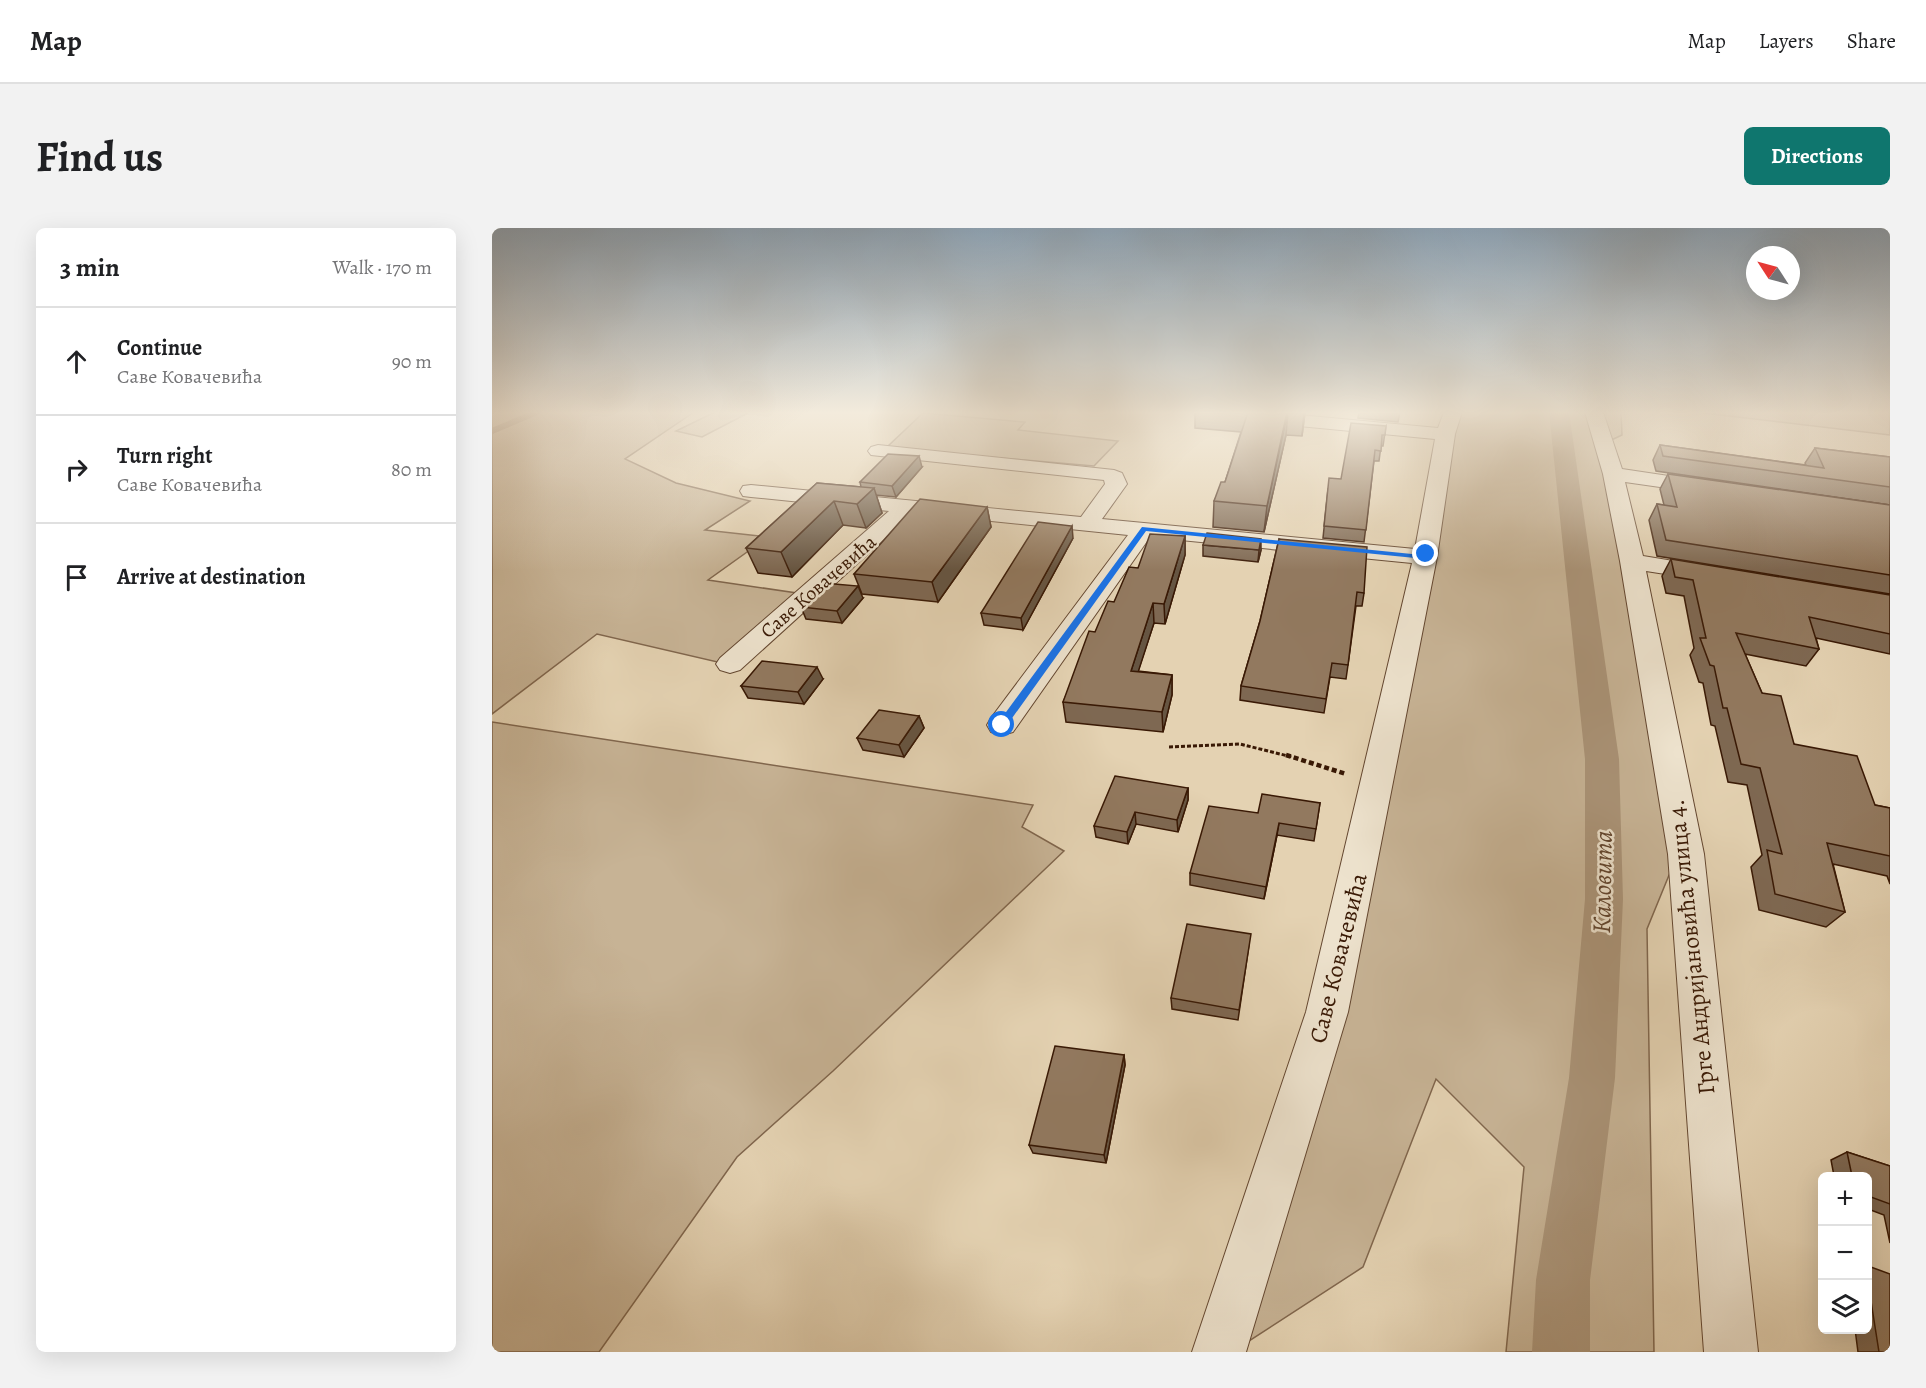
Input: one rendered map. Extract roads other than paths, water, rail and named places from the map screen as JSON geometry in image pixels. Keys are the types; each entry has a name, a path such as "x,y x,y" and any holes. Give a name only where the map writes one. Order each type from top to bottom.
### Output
{"street":[{"path":"1012,464 1107,474 1115,477 1116,484 1088,523"},
{"name":"Саве Ковачевића","path":"1220,1352 1327,1012 1425,557 1440,464"},
{"name":"Грге Андријановића улица 4.","path":"1610,464 1632,561 1686,854 1731,1352"},
{"path":"1613,474 1728,491"},
{"name":"Саве Ковачевића","path":"751,491 906,508 1088,523 1425,557"},
{"name":"Саве Ковачевића","path":"730,664 906,508"},
{"path":"1002,725 1144,529"},
{"path":"1632,561 1738,579"}],"waterway":[{"name":"Каловита","path":"1561,1352 1563,1280 1592,1078 1604,899 1602,759 1565,464"}]}
